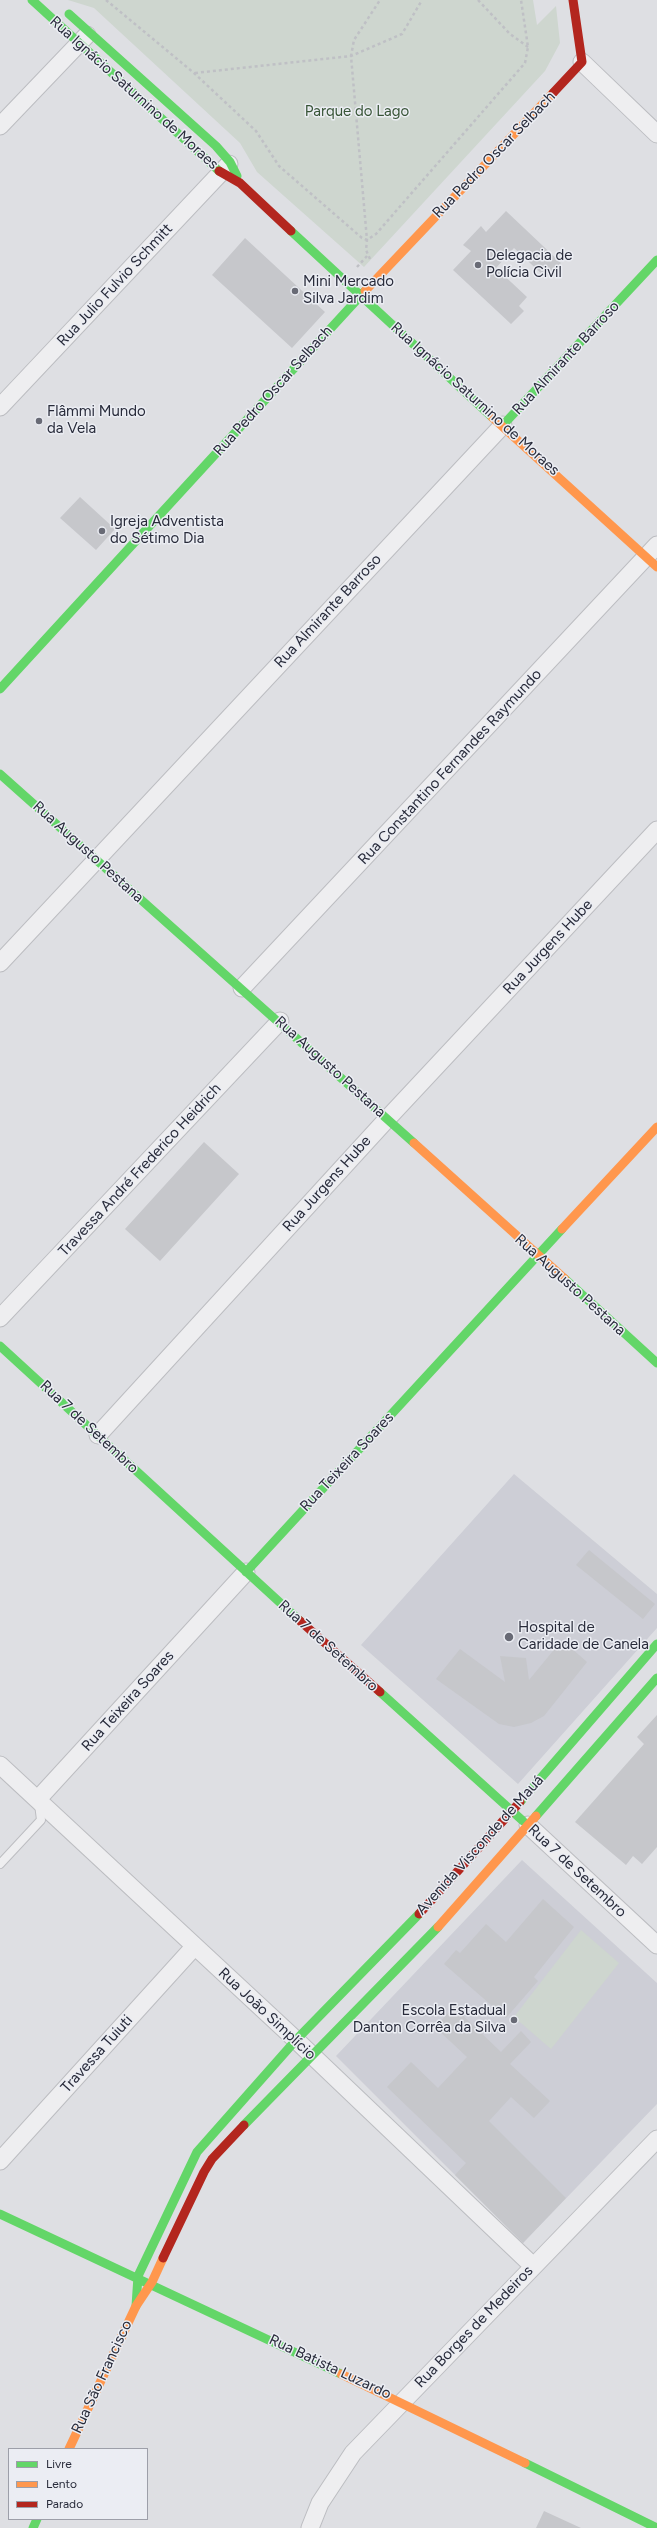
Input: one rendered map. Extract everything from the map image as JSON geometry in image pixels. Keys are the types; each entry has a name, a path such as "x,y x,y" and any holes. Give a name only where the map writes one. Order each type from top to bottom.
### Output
{"street":[{"name":"Rua Ignácio Saturnino de Moraes","path":"32,0 148,85 216,146 226,167 240,183"},
{"path":"573,0 582,62 657,134"},
{"name":"Rua Ignácio Saturnino de Moraes","path":"64,9 84,38 137,97 226,167 240,183 360,296 503,425 654,556"},
{"path":"0,126 84,38"},
{"name":"Rua Pedro Oscar Selbach","path":"0,688 360,296 582,62"},
{"path":"137,97 148,85"},
{"name":"Rua Julio Fulvio Schmitt","path":"0,408 226,167"},
{"name":"Rua Almirante Barroso","path":"0,963 657,260"},
{"name":"Rua Constantino Fernandes Raymundo","path":"242,988 654,556"},
{"name":"Rua Augusto Pestana","path":"0,774 280,1021 657,1363"},
{"name":"Rua Jurgens Hube","path":"98,1435 388,1118 657,830"},
{"name":"Travessa André Frederico Heidrich","path":"0,1318 280,1021"},
{"name":"Rua Teixeira Soares","path":"38,1799 657,1127"},
{"name":"Rua 7 de Setembro","path":"0,1346 246,1572 513,1811 657,1945"},
{"name":"Avenida Visconde de Mauá","path":"152,2282 204,2172 212,2159 311,2055 424,1926 513,1811 622,1682 657,1644"},
{"name":"Avenida Visconde de Mauá","path":"138,2276 188,2167 197,2152 296,2040 424,1926 528,1826 657,1678"},
{"path":"622,1682 639,1698"},
{"name":"Rua João Simplício","path":"0,1765 38,1799 194,1947 296,2040 533,2266"},
{"name":"Travessa Tuiuti","path":"0,2161 194,1947"},
{"name":"Rua Borges de Medeiros","path":"310,2528 320,2503 353,2453 657,2139"},
{"name":"Rua Batista Luzardo","path":"0,2214 152,2282 402,2401 657,2528"},
{"name":"Rua São Francisco","path":"136,2306 138,2276"},
{"name":"Rua São Francisco","path":"69,2448 136,2306 152,2282"}],"lane":[{"path":"0,1864 41,1820 38,1799"}],"path":[{"path":"106,0 194,73 256,131 279,166 362,238 367,240"},
{"path":"367,240 351,56 354,40 380,0"},
{"path":"194,73 351,56 402,34 422,0"},
{"path":"478,0 510,34 528,47"},
{"path":"367,240 376,234 525,62 528,47 521,0"}],"shaded area":[{"name":"Hospital de Caridade de Canela","path":"514,1474 657,1594 657,1628 518,1784 361,1645"},
{"name":"Escola Estadual Danton Corrêa da Silva","path":"522,1860 657,1983 657,2104 523,2243 336,2056"}],"green space":[{"name":"Parque do Lago","path":"68,0 533,0 537,25 556,6 560,43 545,71 364,267 257,172 240,143 94,8"},
{"path":"581,1930 619,1963 551,2049 514,2017"}],"building":[{"name":"Delegacia de Polícia Civil","path":"506,211 561,263 546,278 514,248 496,268 527,297 519,306 524,311 511,324 453,270 471,251 463,245 481,226 486,232"},
{"path":"245,238 325,312 292,348 212,275"},
{"path":"80,497 115,529 96,550 60,518"},
{"path":"204,1142 239,1174 160,1261 125,1229"},
{"path":"589,1550 655,1604 643,1619 576,1565"},
{"path":"562,1640 587,1662 544,1716 531,1723 514,1727 499,1724 436,1679 460,1649 505,1682 500,1656 526,1658 529,1680"},
{"path":"657,1715 657,1847 642,1864 633,1856 626,1865 575,1822 644,1744 637,1737"},
{"path":"543,1899 574,1927 534,1977 538,1981 506,2018 444,1964 456,1950 460,1953 486,1924 506,1942"},
{"path":"454,2007 501,2052 521,2031 531,2042 510,2064 550,2101 534,2118 511,2097 489,2121 566,2198 523,2243 455,2175 466,2163 387,2087 411,2062 438,2088 467,2057 435,2027"},
{"path":"544,2511 581,2528 536,2528"}],"traffic: fast":[{"path":"32,0 219,171"},
{"path":"69,14 216,146 230,162 237,176"},
{"path":"291,231 492,417"},
{"path":"503,425 657,260"},
{"path":"0,689 365,291"},
{"path":"0,774 414,1143"},
{"path":"246,1572 562,1229"},
{"path":"565,1279 657,1363"},
{"path":"0,1346 299,1620"},
{"path":"520,1802 657,1644"},
{"path":"536,1816 657,1678"},
{"path":"380,1692 523,1821"},
{"path":"136,2306 138,2276 197,2152 296,2040 419,1914"},
{"path":"244,2125 438,1927"},
{"path":"0,2214 341,2374"},
{"path":"525,2463 657,2528"},
{"path":"33,2528 37,2520"}],"traffic: slow":[{"path":"365,291 553,93"},
{"path":"492,417 657,567"},
{"path":"562,1229 657,1127"},
{"path":"414,1143 565,1279"},
{"path":"438,1927 536,1816"},
{"path":"69,2448 136,2306 152,2282 163,2258"},
{"path":"341,2374 525,2463"}],"traffic: jam":[{"path":"553,93 582,62 573,0"},
{"path":"219,171 240,183 291,231"},
{"path":"299,1620 380,1692"},
{"path":"419,1914 520,1802"},
{"path":"163,2258 204,2172 212,2159 244,2125"}],"place":[{"name":"Delegacia de Polícia Civil","path":"478,265"},
{"name":"Mini Mercado Silva Jardim","path":"295,291"},
{"name":"Flâmmi Mundo da Vela","path":"39,421"},
{"name":"Igreja Adventista do Sétimo Dia","path":"102,531"},
{"name":"Hospital de Caridade de Canela","path":"509,1637"},
{"name":"Escola Estadual Danton Corrêa da Silva","path":"514,2020"}]}
